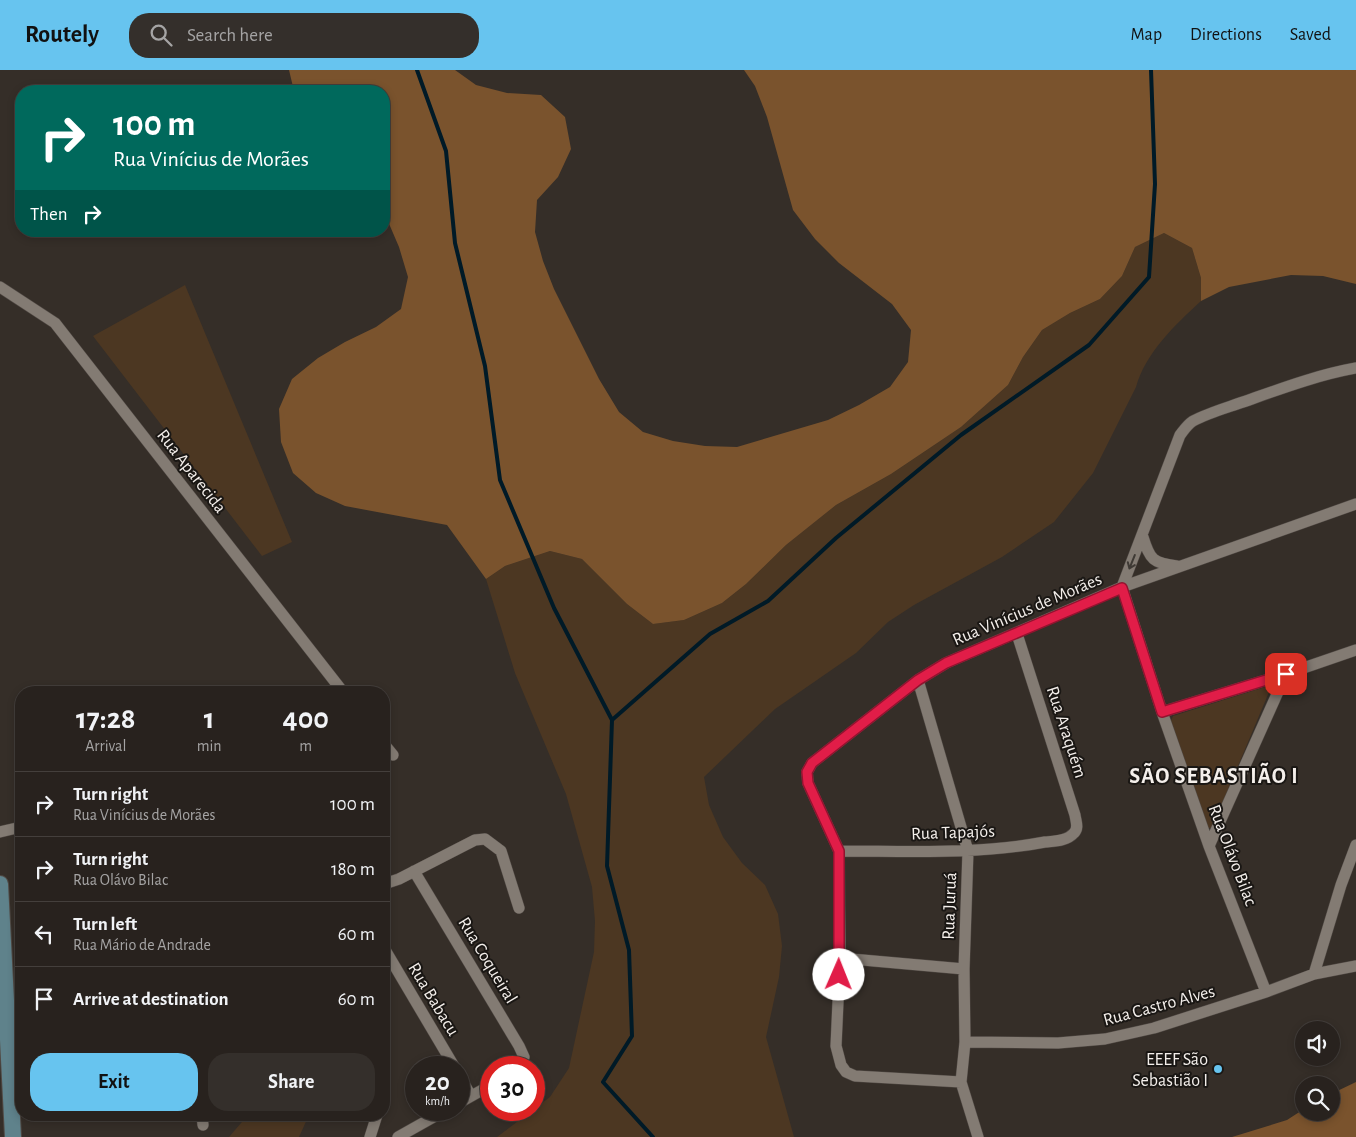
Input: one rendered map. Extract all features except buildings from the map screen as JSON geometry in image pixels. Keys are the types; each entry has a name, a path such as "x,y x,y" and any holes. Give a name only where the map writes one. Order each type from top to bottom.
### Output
{"street":[{"name":"Rua Aparecida","path":"0,287 55,323 338,686"},
{"path":"1122,588 1185,427 1192,422 1271,392 1356,368"},
{"name":"Rua Vinícius de Morães","path":"961,1082 855,1076 846,1072 841,1065 836,1046 840,958 839,851 808,783 807,772 812,763 918,680 946,663 1122,588 1356,504"},
{"path":"1142,537 1148,554 1153,560 1160,564 1181,566"},
{"name":"Rua Olávo Bilac","path":"1122,588 1162,712 1209,846 1266,992"},
{"name":"Rua Araquém","path":"1017,634 1078,827 1067,838"},
{"path":"1162,712 1286,674 1356,650"},
{"path":"1209,846 1286,674"},
{"name":"Rua Juruá","path":"918,680 968,851 964,968 965,1042 961,1082 978,1137"},
{"path":"390,751 393,755"},
{"path":"0,832 15,829"},
{"name":"Rua Tapajós","path":"839,851 968,851 1016,848 1067,838"},
{"path":"390,881 475,840 485,839 501,851 519,908"},
{"path":"1314,974 1341,885 1356,845"},
{"name":"Rua Coqueiral","path":"414,871 520,1046 524,1056"},
{"path":"0,884 4,1039 13,1137"},
{"name":"Rua Babacu","path":"390,958 447,1056"},
{"path":"840,958 964,968"},
{"name":"Rua Castro Alves","path":"965,1042 1058,1043 1105,1039 1154,1028 1266,992 1314,974 1356,966"},
{"path":"471,1096 480,1091"},
{"path":"370,1137 375,1121"},
{"path":"398,1137 426,1121"}],"shaded area":[{"path":"289,70 455,70 476,85 507,93 541,95 565,117 571,149 558,177 537,200 535,232 543,261 554,289 599,379 619,412 643,432 673,441 705,446 737,447 828,420 890,387 908,362 911,330 892,304 839,263 815,239 793,210 767,117 755,86 744,70 1356,70 1356,284 1323,276 1291,275 1229,287 1201,301 1201,278 1192,248 1164,233 1135,247 1122,276 1100,299 1070,313 1042,330 1023,357 1008,385 961,427 891,474 836,505 786,545 746,584 722,603 684,620 653,624 627,604 582,559 550,551 505,566 486,579 447,525 345,506 316,493 293,473 281,442 279,409 292,379 318,358 376,327 401,309 408,277 390,226 390,85 293,85"},
{"path":"1164,233 1192,248 1201,278 1201,301 1162,340 1154,351 1093,473 1054,522 1002,557 914,605 888,622 856,653 775,709 704,777 709,805 723,837 742,863 765,885 778,914 782,946 779,977 766,1037 794,1137 497,1137 518,1121 545,1121 545,1101 550,1097 569,1068 594,952 595,921 592,887 566,794 515,673 486,579 505,566 550,551 582,559 627,604 653,624 684,620 722,603 746,584 786,545 836,505 891,474 961,427 1008,385 1023,357 1042,330 1070,313 1100,299 1122,276 1135,247"},
{"path":"185,285 292,542 262,556 93,336"},
{"path":"1265,687 1269,692 1212,828 1207,828 1170,723 1173,716"},
{"path":"1356,1082 1356,1137 1232,1137 1287,1120 1295,1115 1295,1121 1340,1121 1340,1090"},
{"path":"243,1121 306,1121 299,1137 229,1137"}],"waterway":[{"path":"417,70 446,151 455,243 485,366 500,480 554,608 612,720 607,866 629,950 632,1036 603,1082 653,1137"},
{"path":"612,720 710,634 768,601 836,538 961,435 1089,345 1149,277 1155,184 1151,70"}],"place":[{"name":"EEEF São Sebastião I","path":"1218,1069"}],"district":[{"name":"SÃO SEBASTIÃO I","path":"1214,775"}],"route":[{"path":"839,975 839,851 808,783 807,772 812,763 918,680 946,663 1122,588 1162,712 1286,674"}]}
